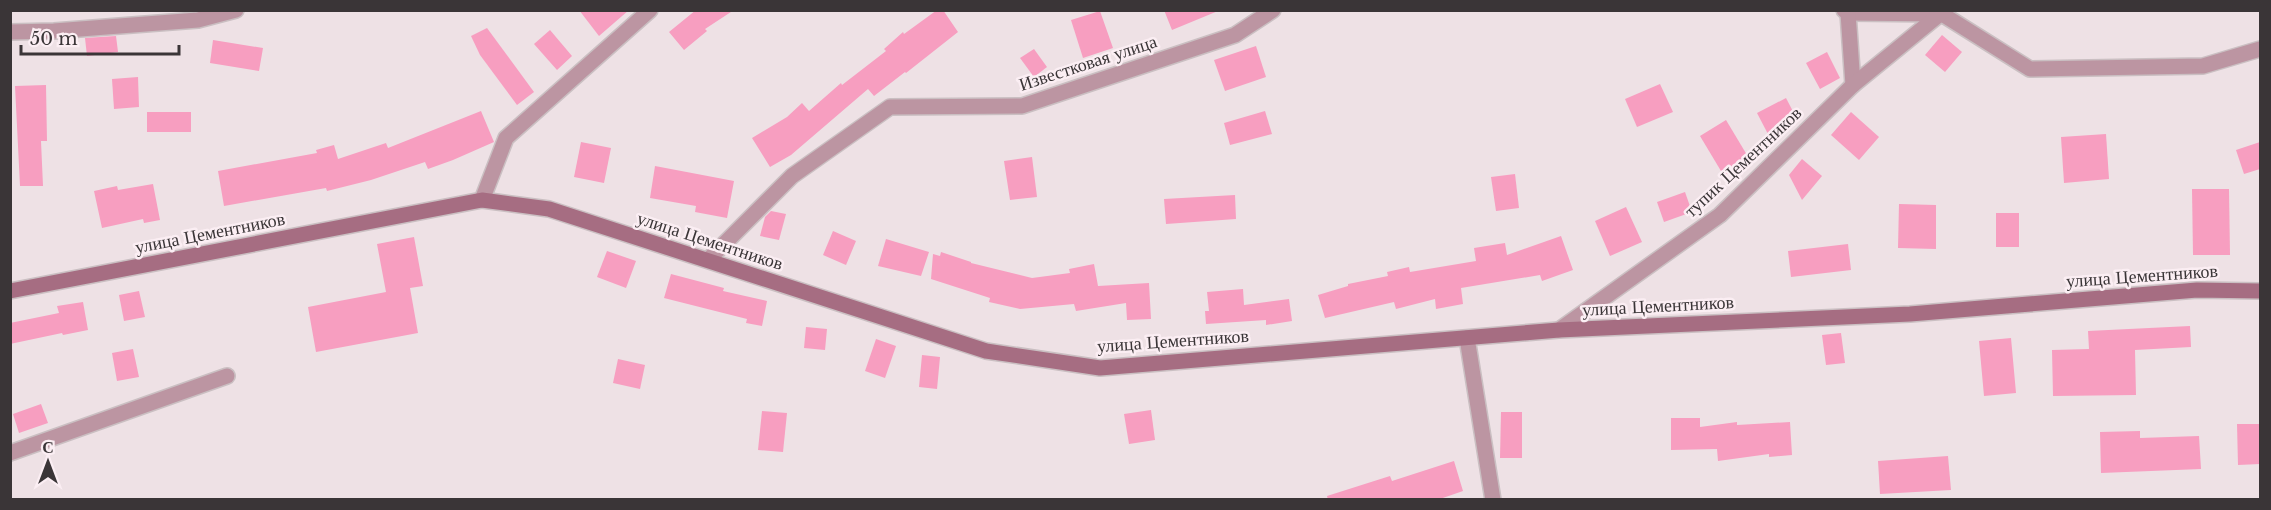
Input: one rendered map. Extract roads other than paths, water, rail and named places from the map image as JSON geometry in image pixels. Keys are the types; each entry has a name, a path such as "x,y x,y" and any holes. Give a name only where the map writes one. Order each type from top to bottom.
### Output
{"street":[{"path":"10,32 54,31 198,20 236,10"},
{"path":"482,200 506,138 650,10"},
{"name":"Известковая улица","path":"708,261 792,176 890,107 1022,106 1234,35 1273,10"},
{"path":"1853,85 1846,12 1943,12 2031,69 2203,66 2260,49"},
{"name":"тупик Цементников","path":"1559,330 1720,215 1853,85 1943,12"},
{"name":"улица Цементников","path":"10,291 482,200 549,208 986,351 1100,368 1559,330 1910,314 2197,290 2260,291"},
{"path":"1467,338 1493,500"},
{"path":"10,453 227,376"}]}
